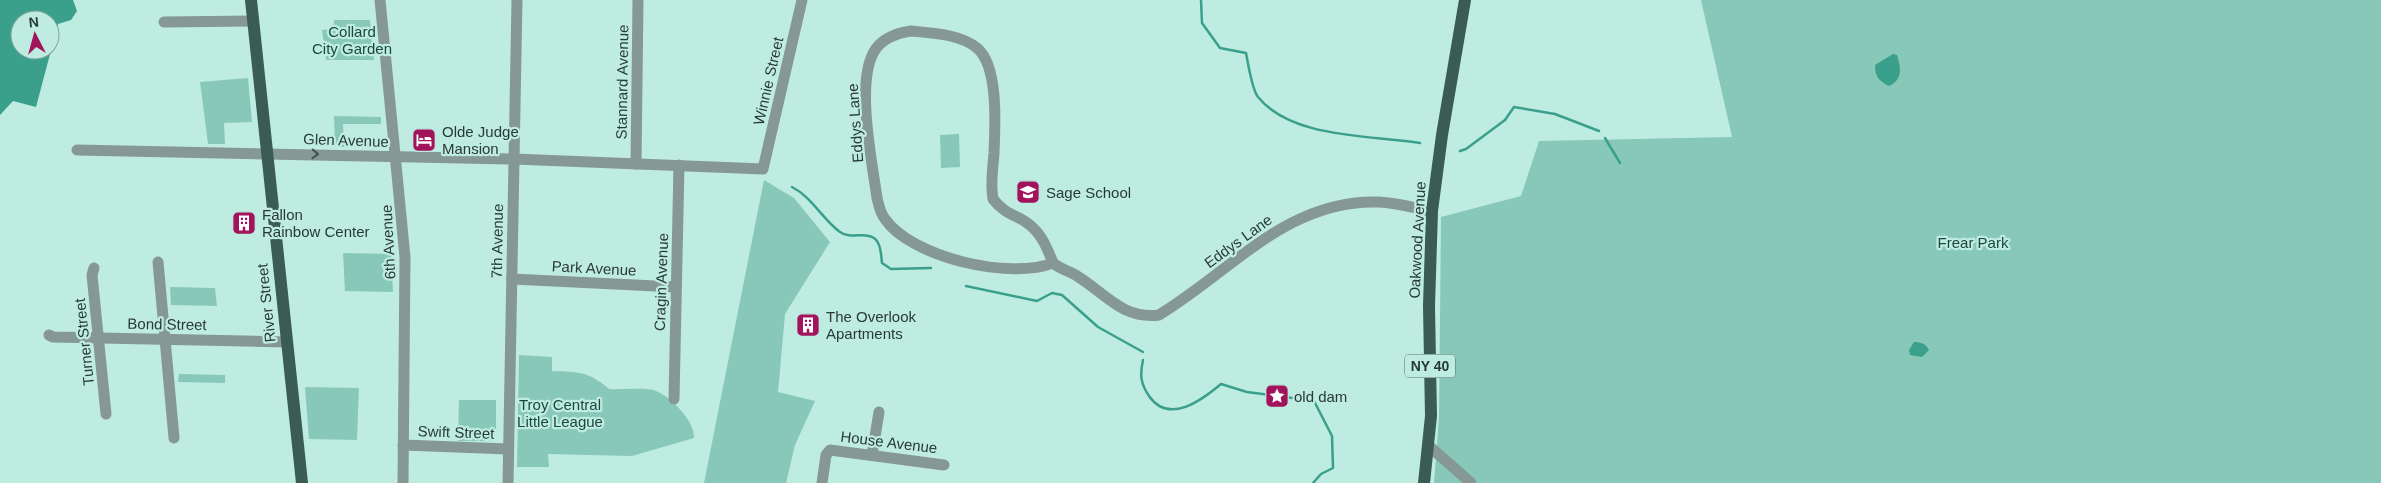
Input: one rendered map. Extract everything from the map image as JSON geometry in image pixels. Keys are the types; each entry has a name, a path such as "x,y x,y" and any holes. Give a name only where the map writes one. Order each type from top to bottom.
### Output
{"main road":[{"name":"River Street","path":"251,0 302,483"},
{"name":"Oakwood Avenue","path":"1424,483 1429,446 1429,306 1432,211 1442,135 1465,0"}],"street":[{"name":"6th Avenue","path":"380,0 405,257 403,483"},
{"name":"7th Avenue","path":"508,483 517,0"},
{"name":"Stannard Avenue","path":"636,164 638,0"},
{"name":"Winnie Street","path":"764,169 802,0"},
{"path":"164,22 253,21"},
{"name":"Eddys Lane","path":"1053,263 1040,268 1002,270 987,268 952,259 910,241 886,222 880,211 877,198 865,102 868,69 875,50 884,41 896,34 911,31 945,35 970,44 983,54 990,74 996,112 992,199 1008,214 1031,225 1046,246 1053,263 1076,275 1128,311 1145,317 1159,315 1282,226 1310,214 1330,207 1380,202 1432,211"},
{"name":"Glen Avenue","path":"77,150 514,159 764,169"},
{"name":"Cragin Avenue","path":"674,399 679,165"},
{"path":"158,262 174,438"},
{"name":"Turner Street","path":"94,268 92,275 106,414"},
{"name":"Park Avenue","path":"512,279 676,287"},
{"name":"Bond Street","path":"49,334 53,338 165,338 286,342"},
{"path":"872,455 879,412"},
{"name":"Swift Street","path":"404,445 508,449"},
{"path":"1429,446 1471,483"},
{"name":"House Avenue","path":"822,483 826,454 830,450 944,465"}],"green space":[{"name":"Frear Park","path":"1701,0 2381,0 2381,483 1434,483 1439,417 1441,217 1521,196 1539,141 1732,137"},
{"name":"Collard City Garden","path":"334,20 370,20 374,60 326,60 322,30 333,29"},
{"path":"248,78 252,122 224,123 225,144 208,144 200,82"},
{"path":"334,116 381,117 381,124 343,124 344,147 335,146"},
{"path":"959,134 960,167 941,168 940,135"},
{"path":"764,180 794,198 830,242 785,314 778,392 815,401 795,445 786,483 704,483"},
{"path":"343,253 391,254 393,292 345,291"},
{"path":"170,287 215,288 217,306 171,305"},
{"name":"Troy Central Little League","path":"519,355 552,357 552,371 583,374 602,383 609,389 646,389 656,391 668,398 681,410 691,424 694,438 632,456 548,454 549,467 517,467"},
{"path":"179,374 225,375 225,383 178,382"},
{"path":"305,387 359,388 357,440 309,439"},
{"path":"459,400 496,400 496,432 489,441 458,441"}],"shaded area":[{"path":"0,0 73,0 77,11 71,20 60,23 60,10 10,10 10,60 48,60 36,107 13,101 0,115"},
{"path":"1893,54 1897,55 1900,73 1897,80 1889,86 1878,78 1875,65"},
{"path":"1914,342 1923,344 1929,350 1922,357 1910,355 1909,350"}],"waterway":[{"path":"1201,0 1202,23 1220,48 1246,53 1250,76 1256,94 1273,111 1291,121 1333,133 1420,143"},
{"path":"1460,151 1466,149 1505,120 1514,107 1555,114 1599,131"},
{"path":"1605,138 1620,163"},
{"path":"792,187 806,197 840,232 849,235 866,235 874,238 879,246 882,263 891,269 931,268"},
{"path":"966,286 1037,301 1052,293 1062,295 1098,327 1143,352"},
{"path":"1143,360 1142,383 1149,396 1166,409 1185,407 1205,397 1221,384 1247,392 1314,401 1332,436 1333,468 1321,474 1313,483"}],"place":[{"name":"Olde Judge Mansion","path":"424,140"},
{"name":"Sage School","path":"1028,192"},
{"name":"Fallon Rainbow Center","path":"244,223"},
{"name":"The Overlook Apartments","path":"808,325"},
{"name":"old dam","path":"1277,396"}]}
